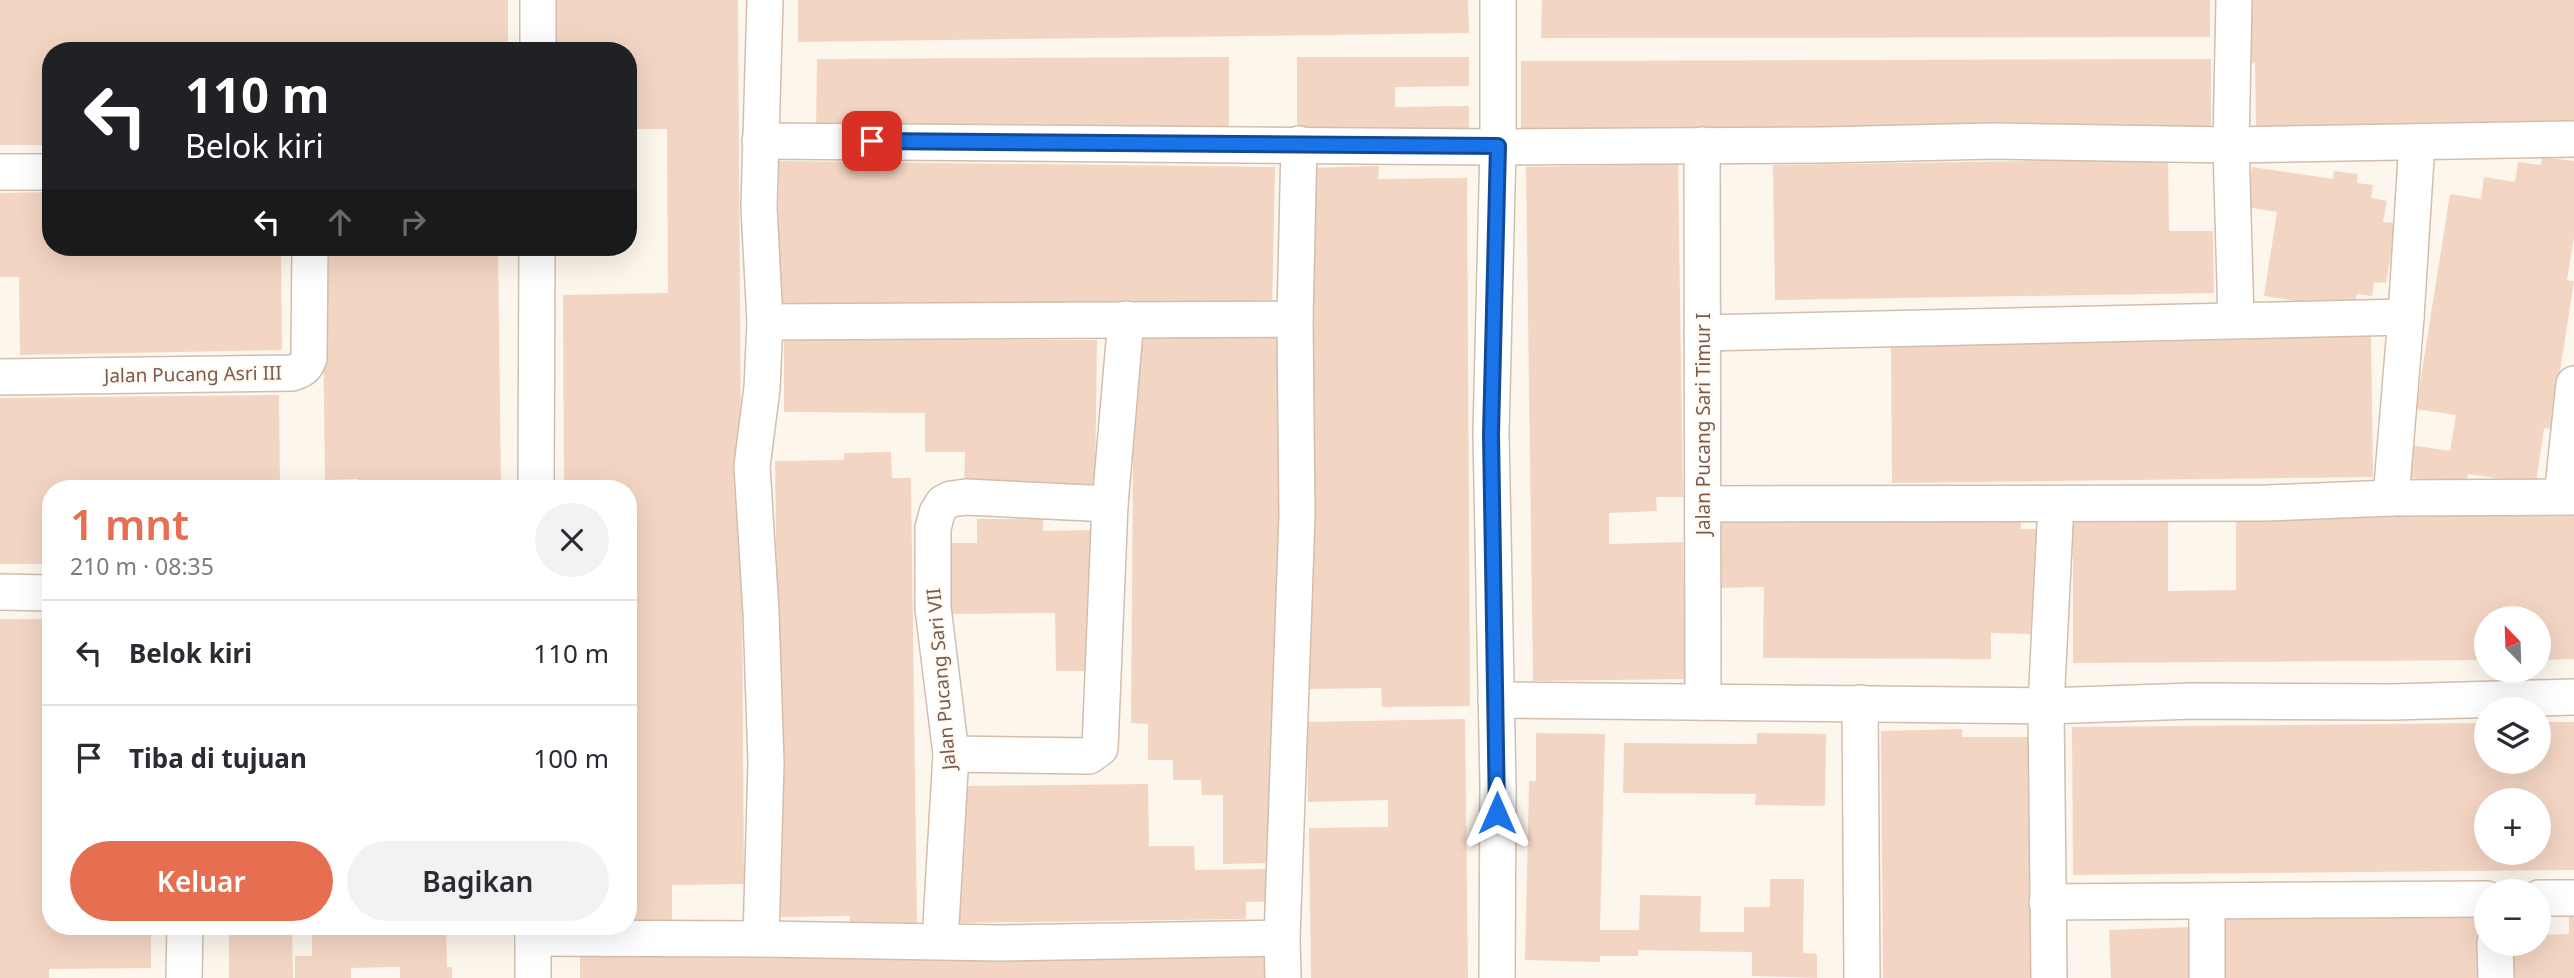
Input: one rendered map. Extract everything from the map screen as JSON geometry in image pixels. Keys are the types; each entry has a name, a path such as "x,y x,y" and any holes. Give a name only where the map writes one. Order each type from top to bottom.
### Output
{"street":[{"path":"538,0 538,42"},
{"path":"761,939 766,763 761,611 752,466 762,388 765,322 760,141 765,0"},
{"path":"1497,978 1491,434 1498,146 1498,0"},
{"path":"2234,0 2231,145 2236,320"},
{"path":"760,141 1498,146 1993,141 2231,145 2574,139"},
{"path":"2391,498 2417,142"},
{"path":"1283,978 1282,938 1297,516 1295,319 1299,144"},
{"name":"Jalan Pucang Sari Timur I","path":"1702,145 1703,702"},
{"path":"0,172 42,172"},
{"name":"Jalan Pucang Asri III","path":"0,377 299,371 305,368 309,358 310,256"},
{"path":"536,480 537,256"},
{"path":"1702,333 2406,317"},
{"path":"951,754 1088,756 1100,748 1110,503 1126,319"},
{"path":"765,322 1295,319"},
{"path":"1703,504 2267,503 2391,498 2568,497 2574,384"},
{"name":"Jalan Pucang Sari VII","path":"940,942 951,754 933,608 933,528 939,508 951,499 966,497 1110,503"},
{"path":"2049,978 2046,706 2056,504"},
{"path":"0,592 42,593"},
{"path":"1496,700 2046,706 2193,701 2392,702 2574,697"},
{"path":"1860,704 1862,978"},
{"path":"2551,898 2574,898"},
{"path":"2047,902 2474,899"},
{"path":"2207,902 2207,978"},
{"path":"184,978 185,935"},
{"path":"533,935 533,978"},
{"path":"631,935 999,943 1282,938"},
{"path":"2495,956 2496,978"}],"building":[{"path":"0,0 508,0 508,42 42,42 42,145 0,145"},
{"path":"556,0 738,0 744,884 672,885 672,920 637,921 637,480 564,480 563,295 668,293 667,129 637,129 637,42 557,42"},
{"path":"798,0 1468,0 1469,33 798,42"},
{"path":"1542,0 2210,0 2210,37 1541,38"},
{"path":"2243,0 2574,0 2574,125 2256,129 2255,63 2244,64"},
{"path":"1229,57 1229,132 816,134 817,59"},
{"path":"1297,57 1469,57 1469,86 1395,87 1395,107 1469,106 1469,132 1297,132"},
{"path":"2211,59 2211,128 1521,129 1521,61"},
{"path":"2542,157 2574,161 2574,238 2567,280 2574,281 2551,429 2544,428 2536,484 2468,474 2466,485 2405,477 2411,445 2450,451 2456,415 2416,409 2450,194 2481,199 2484,177 2515,182 2518,162 2541,165"},
{"path":"2168,159 2169,231 2213,231 2214,293 1775,300 1773,165"},
{"path":"779,161 1275,167 1272,313 777,307"},
{"path":"1678,164 1683,497 1656,497 1657,511 1609,513 1609,544 1683,542 1686,679 1533,681 1526,167"},
{"path":"1379,166 1378,179 1467,178 1470,706 1382,707 1381,688 1310,689 1307,168"},
{"path":"2252,167 2333,179 2334,171 2358,174 2357,183 2373,185 2371,198 2387,201 2383,222 2396,223 2386,283 2374,282 2372,296 2357,294 2354,309 2264,296 2277,212 2246,207"},
{"path":"42,192 42,256 281,256 282,350 20,355 19,277 0,277 0,193"},
{"path":"322,256 498,256 501,480 325,480"},
{"path":"1134,333 1280,333 1276,863 1223,864 1223,795 1202,795 1201,780 1173,780 1173,760 1148,760 1148,724 1131,723"},
{"path":"2371,335 2373,477 1892,483 1891,341"},
{"path":"784,339 1097,340 1095,485 964,485 965,452 925,452 925,413 784,412"},
{"path":"279,395 280,480 42,480 42,564 0,564 0,398"},
{"path":"891,452 892,478 911,478 917,926 850,927 850,916 781,917 775,461 844,460 844,453"},
{"path":"2574,512 2574,659 2552,660 2552,606 2474,606 2474,660 2073,663 2073,516 2168,515 2168,591 2236,590 2236,515"},
{"path":"1715,515 2021,516 2021,529 2045,529 2038,634 1991,633 1991,659 1763,658 1764,587 1715,588"},
{"path":"977,519 1043,519 1043,531 1097,530 1098,671 1056,671 1055,613 949,614 949,543 977,543"},
{"path":"0,619 42,619 42,935 151,935 151,968 49,969 49,978 0,978"},
{"path":"1465,719 1468,978 1311,978 1309,828 1388,827 1388,800 1308,802 1307,722"},
{"path":"2551,722 2574,722 2574,870 2073,875 2072,727 2474,723 2474,774 2551,774"},
{"path":"1962,729 1962,737 2029,737 2031,978 1883,978 1881,731"},
{"path":"1536,733 1605,734 1600,930 1639,930 1640,895 1701,896 1700,932 1744,932 1744,907 1770,907 1770,879 1804,879 1803,953 1817,954 1817,978 1752,976 1752,952 1638,950 1638,956 1600,956 1600,962 1525,960 1529,781 1536,781"},
{"path":"1757,733 1826,734 1825,806 1755,805 1756,794 1623,793 1624,743 1757,744"},
{"path":"1148,784 1149,846 1194,846 1195,870 1276,869 1276,901 1246,902 1246,919 954,923 953,849 965,849 965,786"},
{"path":"2569,914 2574,914 2574,978 2510,978 2509,956 2551,956 2551,935 2569,934"},
{"path":"2474,917 2474,956 2488,956 2489,978 2224,978 2223,919"},
{"path":"2190,927 2191,978 2111,978 2109,930"},
{"path":"229,935 292,935 293,978 229,978"},
{"path":"312,935 446,935 447,967 452,967 452,978 400,978 400,967 351,968 351,978 295,978 295,956 312,956"},
{"path":"1274,950 1274,978 580,978 580,953"}],"route":[{"path":"872,141 1498,146 1491,434 1497,813"}]}
